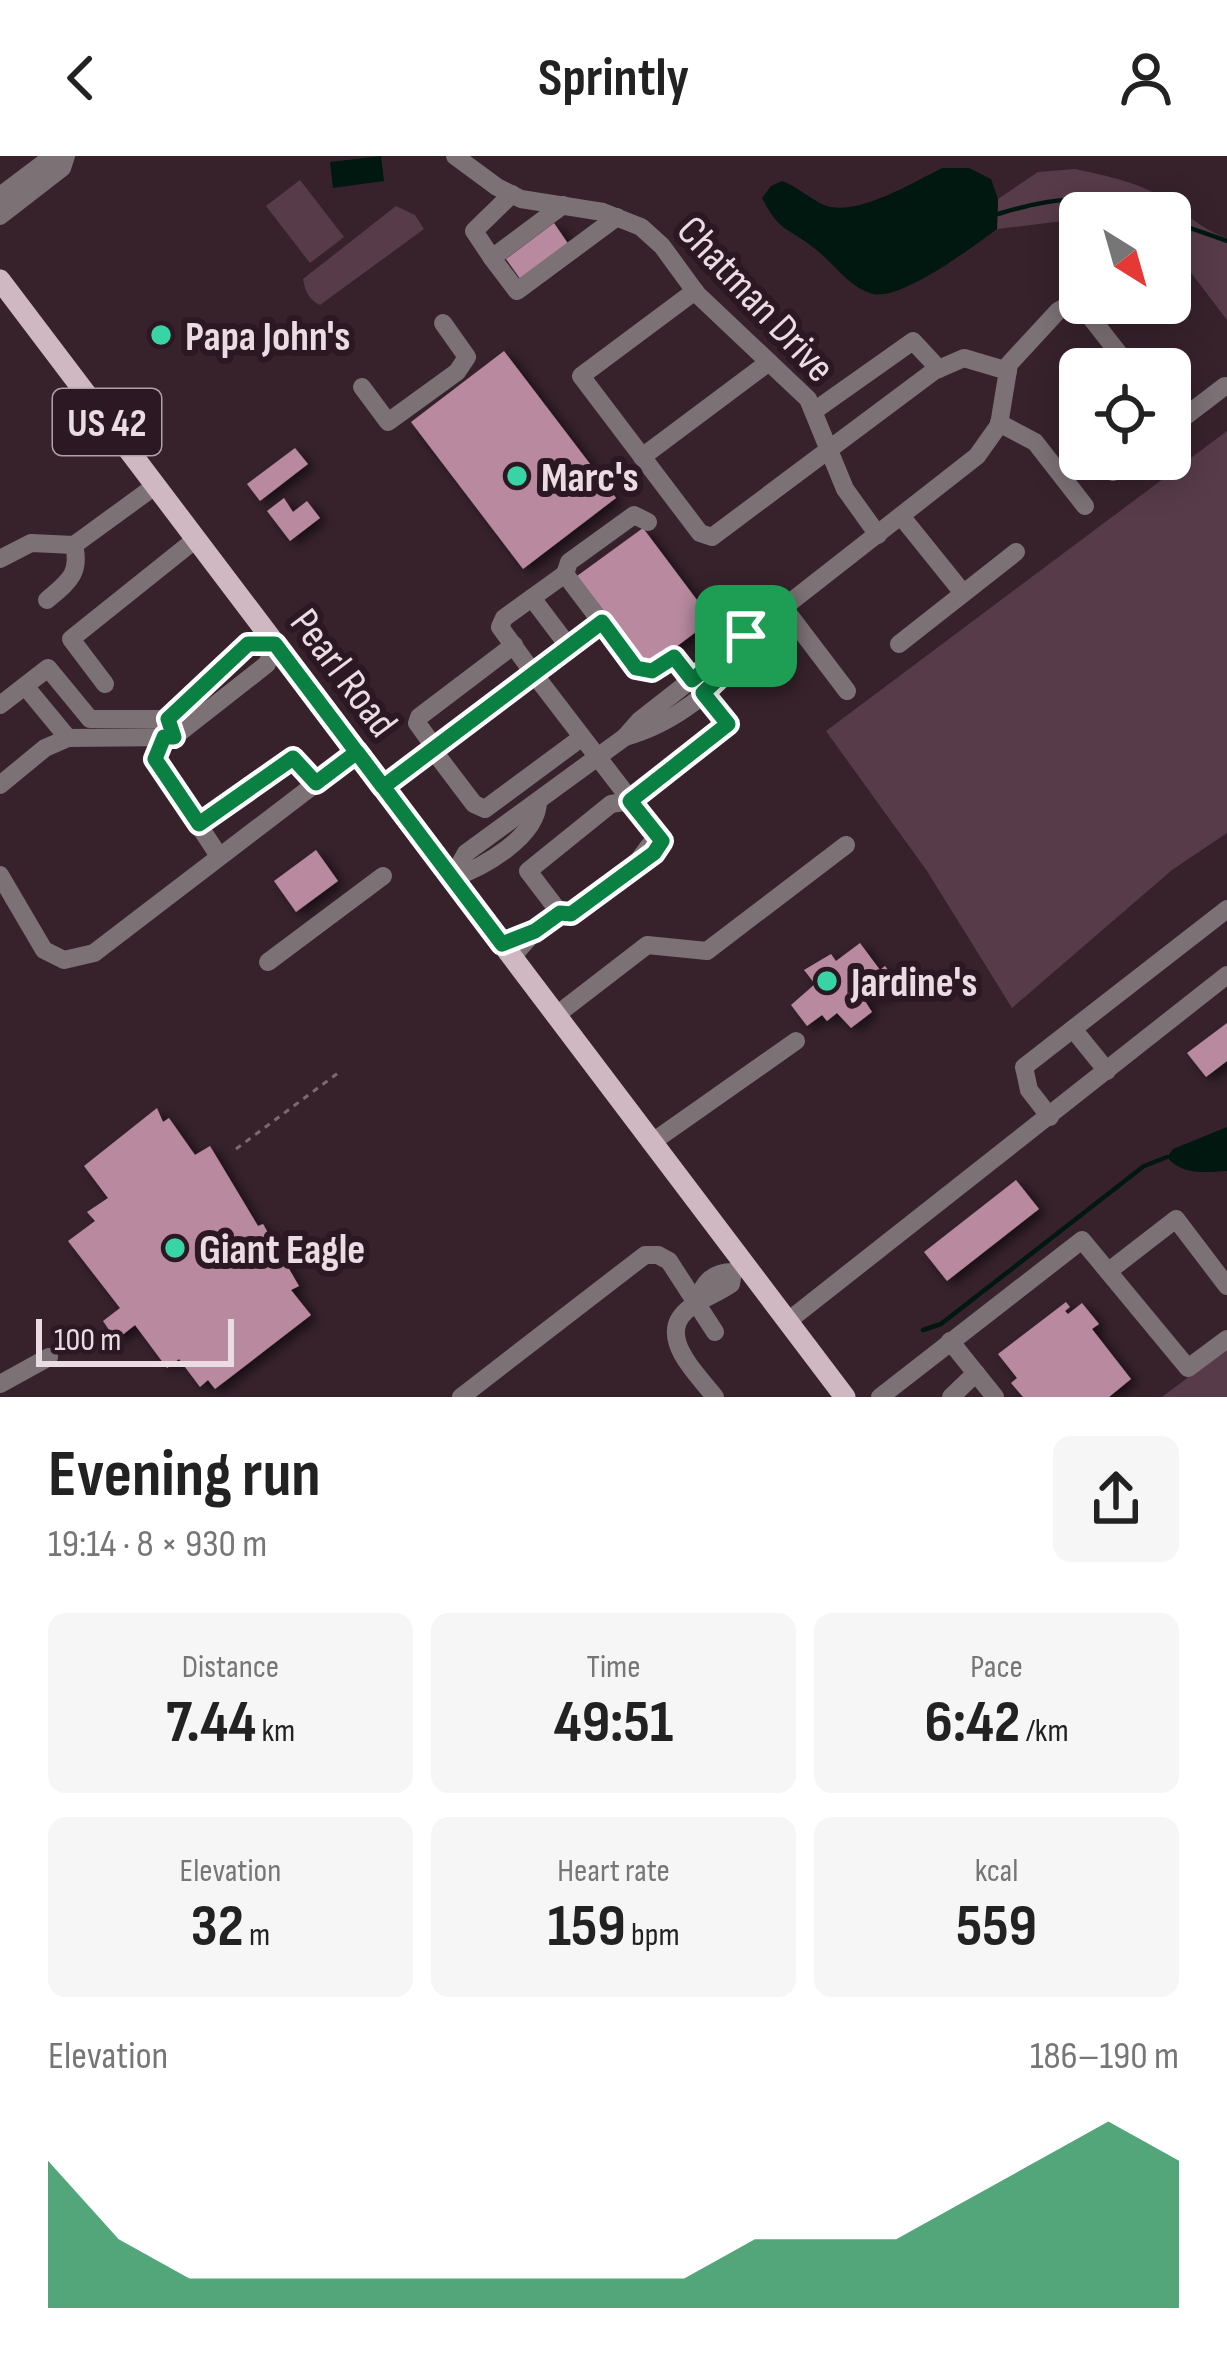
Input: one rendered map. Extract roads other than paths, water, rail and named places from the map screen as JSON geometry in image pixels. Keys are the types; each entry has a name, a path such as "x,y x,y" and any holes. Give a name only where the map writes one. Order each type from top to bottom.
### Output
{"main road":[{"name":"Pearl Road","path":"0,280 651,1143 739,1268 788,1321 844,1397"}],"street":[{"path":"0,196 53,156"},
{"path":"0,216 62,168 66,156"},
{"name":"Chatman Drive","path":"455,156 512,194 640,226 662,246 695,292 808,399 845,489 878,535"},
{"path":"512,194 474,231 517,291 616,217"},
{"path":"492,258 563,206"},
{"path":"695,292 581,376 700,533 712,537 940,369 964,358 1008,370"},
{"path":"452,878 478,869 522,833 538,812 538,801 625,737 651,730 698,687 727,670 746,636 977,456 999,423 1008,370 1026,343 1059,310"},
{"path":"362,387 388,422 457,372 467,357 443,323"},
{"path":"814,411 913,341 940,369"},
{"path":"643,457 770,362"},
{"path":"1191,410 1225,386"},
{"path":"999,423 1035,442 1085,506"},
{"path":"0,559 31,543 74,545 155,486"},
{"path":"507,951 560,913 571,914 638,861 639,854 658,844 500,627 504,618 566,574 569,562 634,515 648,522"},
{"path":"901,517 963,593"},
{"path":"105,684 71,639 196,539"},
{"path":"47,600 74,576 78,566 74,545"},
{"path":"899,644 1016,552"},
{"path":"560,913 528,871 611,804 630,801 728,724 674,657 652,671 636,668 566,574"},
{"path":"532,598 568,647"},
{"path":"784,608 847,692"},
{"path":"383,787 602,622"},
{"path":"0,785 45,748 68,738 169,731 267,664 275,644 248,644 169,731 155,759 219,856"},
{"path":"514,645 419,716 416,723 474,804 485,809 581,737"},
{"path":"0,705 48,668 90,719 169,731"},
{"path":"25,686 68,738"},
{"path":"3,888 44,950 64,960 94,952 357,752"},
{"path":"199,824 293,758 316,783"},
{"path":"555,1016 646,945 707,952 846,844"},
{"path":"268,962 383,876"},
{"path":"1050,1117 1029,1090 1024,1067 1227,910"},
{"path":"788,1321 1227,975"},
{"path":"1073,1029 1107,1071"},
{"path":"651,1143 796,1041"},
{"path":"1110,1270 1176,1219 1227,1286"},
{"path":"880,1397 1082,1240 1188,1368 1227,1339"},
{"path":"460,1397 645,1255 669,1261 716,1333"},
{"path":"715,1397 677,1349 674,1338 677,1322 696,1303 731,1284 739,1268"},
{"path":"950,1340 995,1397"},
{"path":"0,1384 49,1357"},
{"path":"951,1397 976,1373"},
{"path":"901,1380 915,1397"}],"waterway":[{"path":"998,214 1059,201"},
{"path":"1191,228 1227,241"},
{"path":"923,1330 941,1324 1144,1166 1167,1157"}],"place":[{"name":"Papa John's","path":"161,335"},
{"name":"Marc's","path":"517,476"},
{"name":"Jardine's","path":"827,981"},
{"name":"Giant Eagle","path":"175,1248"}]}
